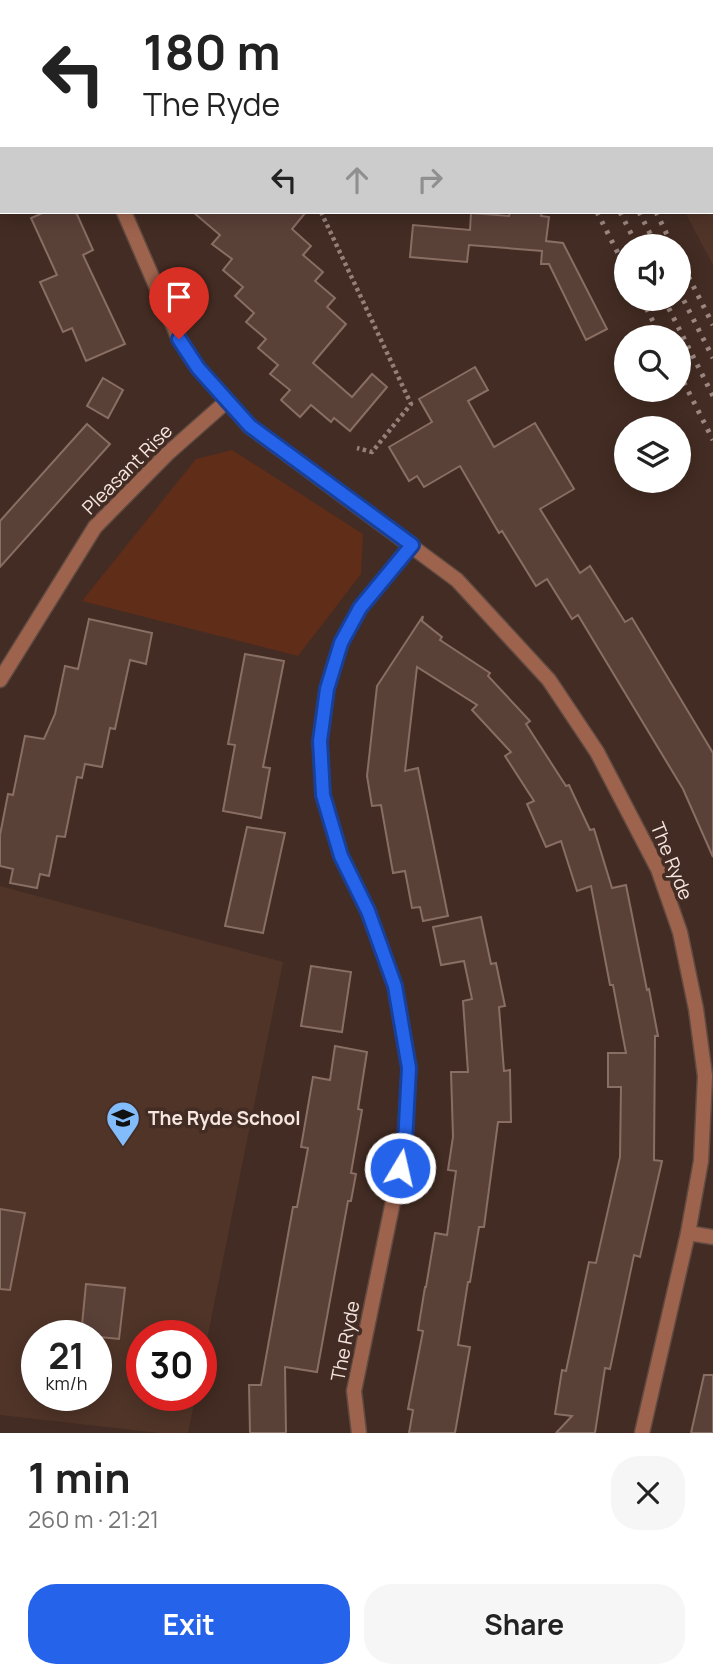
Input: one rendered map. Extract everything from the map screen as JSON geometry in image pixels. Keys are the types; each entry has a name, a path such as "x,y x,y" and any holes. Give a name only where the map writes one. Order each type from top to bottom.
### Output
{"street":[{"name":"The Ryde","path":"125,214 179,339 198,368 250,426 457,580 549,680 597,752 658,869 680,932 696,1009 705,1076 701,1161 688,1233 642,1433"},
{"name":"Pleasant Rise","path":"0,680 94,527 167,453 226,401"},
{"name":"The Ryde","path":"359,1433 354,1391 405,1143 409,1068 395,986 368,911 341,856 323,795 320,741 327,689 341,643 360,608 412,545"},
{"path":"688,1233 713,1237"}],"path":[{"path":"322,214 411,404 372,452 357,449"}],"shaded area":[{"path":"686,214 713,214 713,265"},
{"path":"232,450 363,534 361,574 298,656 82,601 196,459"},
{"name":"The Ryde School","path":"0,886 283,962 211,1320 126,1320 126,1411 193,1411 188,1433 159,1433 0,1415"}],"building":[{"path":"40,214 77,214 93,250 83,255 125,344 86,361 72,328 63,332 40,282 57,275 31,218"},
{"path":"195,214 304,214 292,229 311,246 303,255 323,272 315,281 335,298 327,307 346,324 313,363 352,397 372,374 387,387 350,431 334,418 331,422 311,405 300,417 281,400 290,390 270,374 278,365 258,348 266,339 246,322 254,313 235,296 243,287 223,270 232,259 212,244 220,235"},
{"path":"471,214 542,214 549,217 546,241 563,243 607,329 586,340 549,264 541,264 542,251 469,245 467,262 410,257 413,225 470,230"},
{"path":"475,367 488,390 468,401 494,447 535,423 574,489 540,509 580,573 590,566 625,622 632,618 713,753 713,857 683,789 578,615 572,619 547,579 536,586 502,531 499,533 460,466 424,487 417,476 409,481 389,447 432,422 419,399"},
{"path":"103,378 123,390 108,418 87,406"},
{"path":"87,424 110,444 0,567 0,521"},
{"path":"423,616 422,621 442,637 440,640 490,673 488,676 530,721 526,724 566,786 569,785 590,830 594,829 612,888 626,885 647,990 649,989 658,1036 655,1036 654,1160 662,1161 640,1257 634,1255 610,1369 605,1368 595,1433 556,1433 572,1416 555,1414 562,1370 566,1371 589,1262 596,1263 620,1157 621,1087 608,1087 608,1053 626,1053 613,985 610,985 591,886 577,891 561,841 546,847 527,804 534,801 505,756 511,752 472,710 477,705 417,667 405,771 418,768 448,916 423,921 420,907 412,908 405,871 393,873 381,805 372,806 367,776 377,686"},
{"path":"89,619 152,633 146,664 130,660 115,729 110,728 102,767 85,764 82,778 77,777 65,837 57,836 49,876 40,874 37,888 10,883 13,869 0,866 0,835 8,794 13,795 25,736 44,739 55,714 65,666 78,669"},
{"path":"245,654 284,661 263,767 270,768 261,818 223,811 235,745 228,744"},
{"path":"247,827 285,833 263,933 225,926"},
{"path":"481,917 491,964 496,963 505,1006 499,1007 504,1071 510,1070 511,1122 498,1122 484,1227 479,1227 468,1282 458,1345 470,1347 455,1433 409,1433 413,1410 408,1409 423,1331 418,1330 425,1287 435,1233 447,1235 456,1171 448,1170 453,1137 451,1072 468,1072 463,1001 472,999 464,961 441,965 433,927"},
{"path":"311,966 351,972 342,1032 301,1026"},
{"path":"335,1046 367,1052 358,1109 362,1110 351,1173 356,1174 351,1201 348,1201 317,1372 285,1367 286,1433 250,1433 249,1385 261,1385 293,1207 297,1207 308,1148 301,1147 313,1077 330,1080"},
{"path":"0,1209 25,1213 10,1290 0,1289"},
{"path":"86,1284 125,1288 119,1339 112,1338 112,1320 82,1320"},
{"path":"704,1375 713,1375 713,1433 691,1433"}],"railway":[{"path":"598,214 614,245"},
{"path":"621,214 631,234"},
{"path":"640,214 650,234"},
{"path":"657,214 667,234"},
{"path":"691,282 713,325"},
{"path":"648,311 655,325"},
{"path":"670,311 713,396"},
{"path":"689,311 713,358"},
{"path":"691,397 713,440"}],"place":[{"name":"The Ryde School","path":"123,1148"}],"route":[{"path":"179,339 198,368 250,426 412,545 360,608 341,643 327,689 320,741 323,795 341,856 368,911 395,986 409,1068 405,1143 400,1168"}]}
